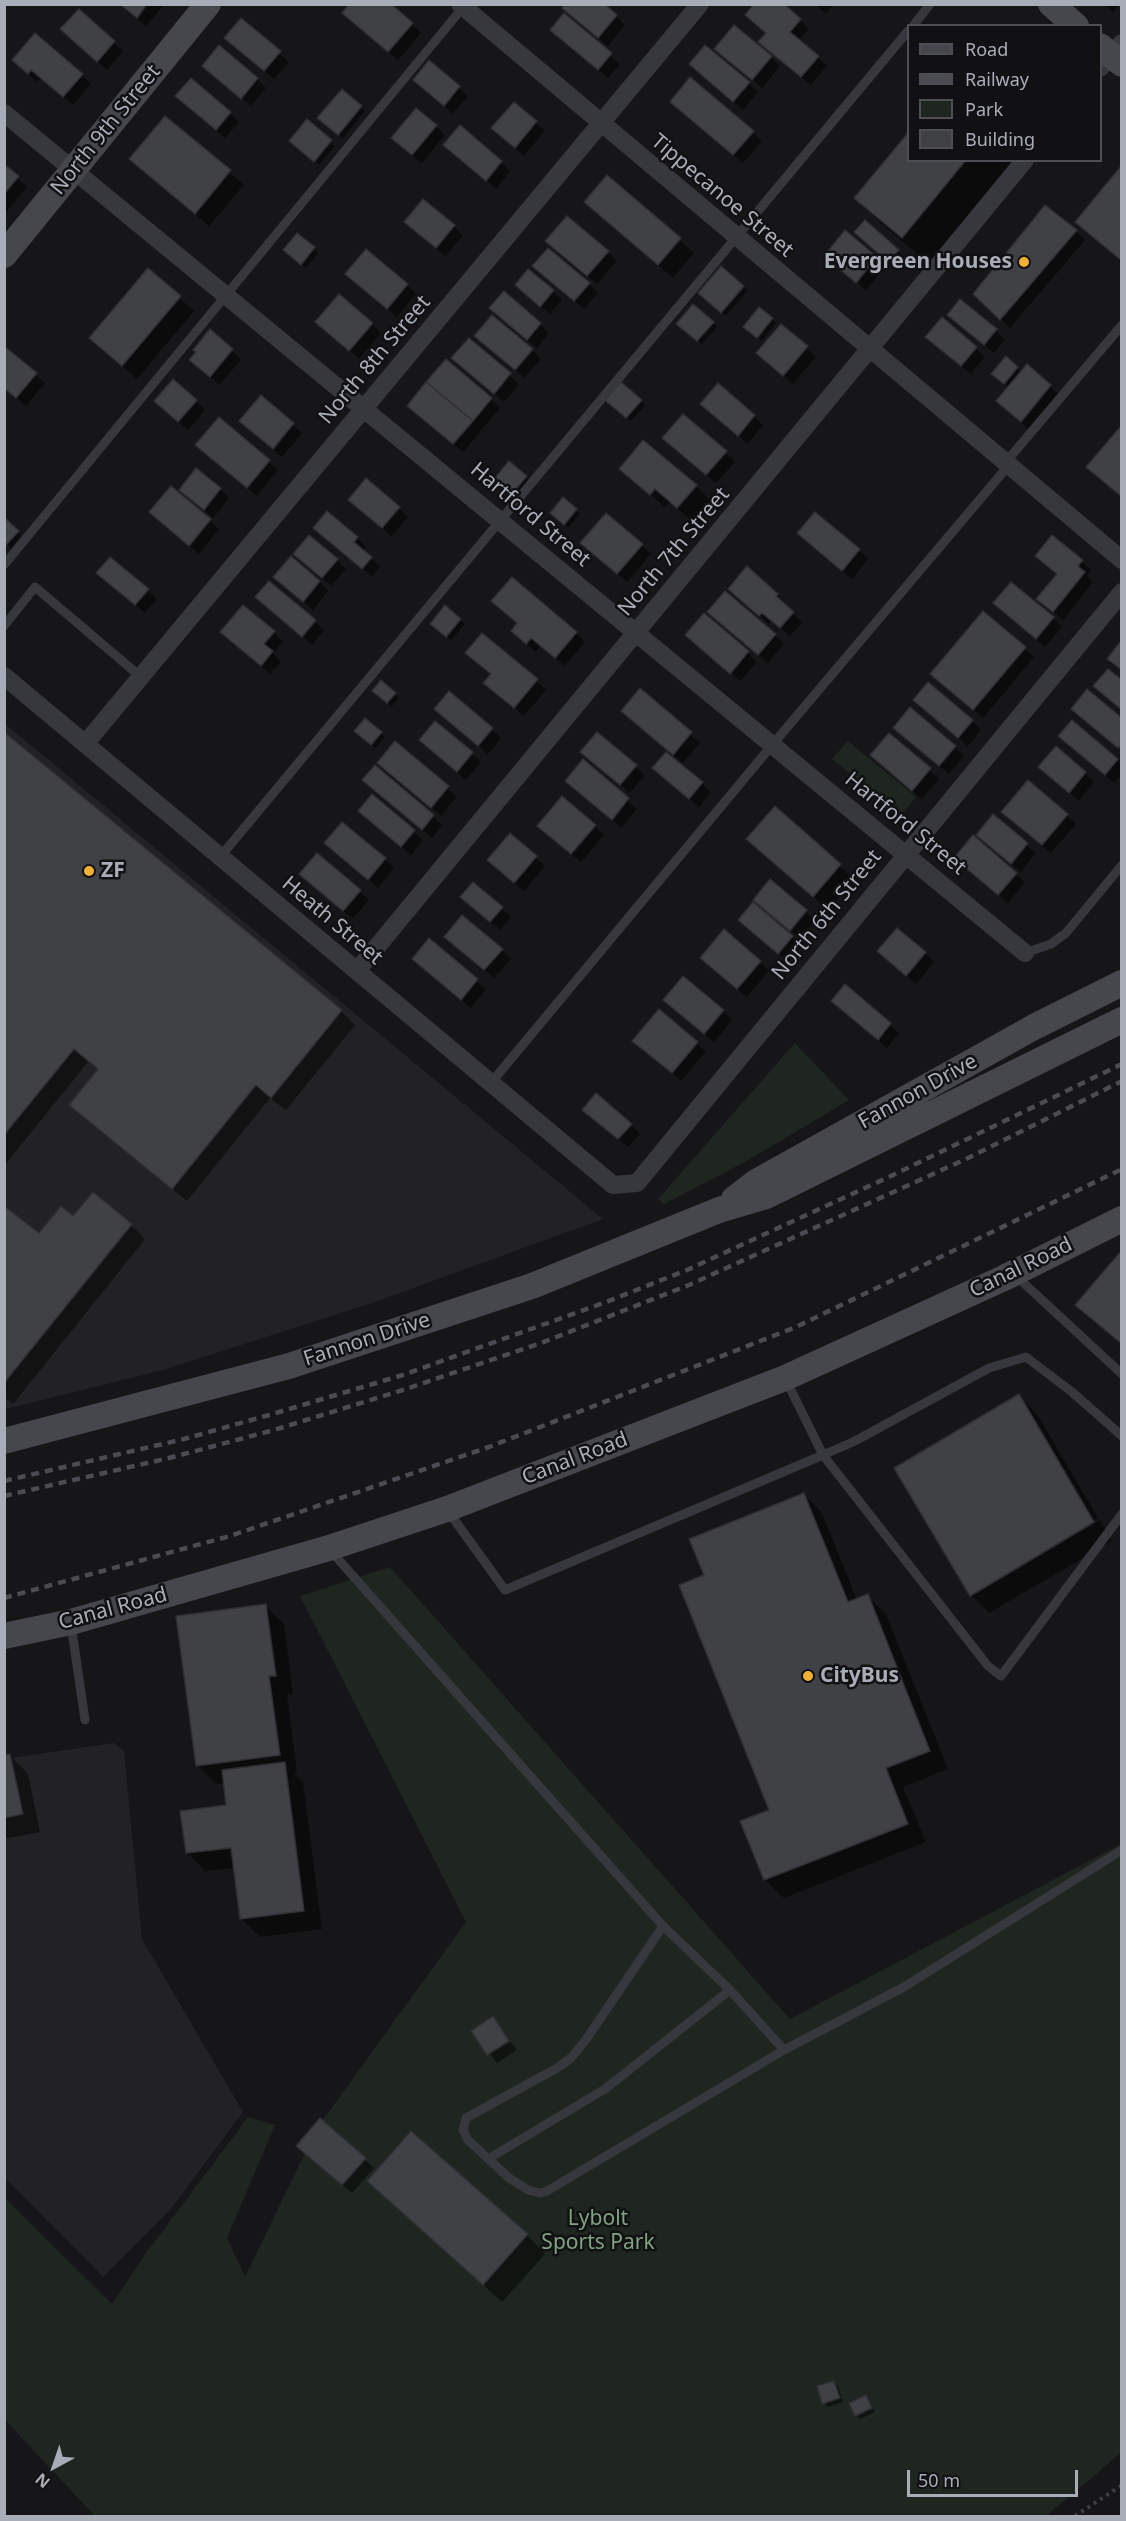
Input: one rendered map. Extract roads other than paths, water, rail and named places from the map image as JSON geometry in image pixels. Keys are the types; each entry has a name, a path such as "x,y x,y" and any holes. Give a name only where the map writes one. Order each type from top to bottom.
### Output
{"street":[{"name":"North 9th Street","path":"4,255 208,4"},
{"name":"North 8th Street","path":"85,744 700,4"},
{"path":"1051,4 1074,24"},
{"name":"Tippecanoe Street","path":"462,5 1122,560"},
{"name":"Hartford Street","path":"4,112 228,294 1025,953"},
{"name":"North 7th Street","path":"357,971 1022,162"},
{"name":"North 6th Street","path":"637,1183 1122,592"},
{"name":"Heath Street","path":"4,676 613,1185 637,1183"},
{"name":"Fannon Drive","path":"719,1210 756,1182 1034,1027 1122,983"},
{"name":"Fannon Drive","path":"4,1441 289,1366 532,1286 719,1210 765,1196 1122,1020"},
{"name":"Canal Road","path":"4,1636 71,1622 329,1548 447,1509 785,1378 1013,1274 1122,1219"}],"lane":[{"path":"915,24 930,4"},
{"path":"4,565 228,294 462,5"},
{"path":"220,857 907,33"},
{"path":"490,1084 1122,325"},
{"path":"4,626 35,587 141,677"},
{"path":"1025,953 1051,944 1066,933 1122,865"},
{"path":"1013,1274 1122,1374"},
{"path":"447,1509 505,1590 855,1441 989,1368 1026,1357 1122,1436"},
{"path":"785,1378 823,1455 988,1666 1001,1676 1122,1514"},
{"path":"329,1548 663,1926 730,1990 784,2050"},
{"path":"71,1622 85,1720"},
{"path":"663,1926 571,2058 466,2118 463,2130 468,2140 509,2178 528,2190 540,2193 547,2191 784,2050 903,1987 1122,1850"},
{"path":"488,2159 605,2089 730,1990"}],"railway":[{"path":"4,1481 184,1439 269,1415 403,1375 606,1302 687,1270 891,1176 1122,1064"},
{"path":"4,1496 169,1458 274,1430 406,1389 541,1343 689,1285 966,1159 1122,1081"},
{"path":"4,1598 230,1536 489,1447 796,1327 1122,1169"}],"place":[{"name":"Evergreen Houses","path":"1024,262"},
{"name":"ZF","path":"89,871"},
{"name":"CityBus","path":"808,1676"}],"park label":[{"name":"Lybolt Sports Park","path":"598,2231"}]}
